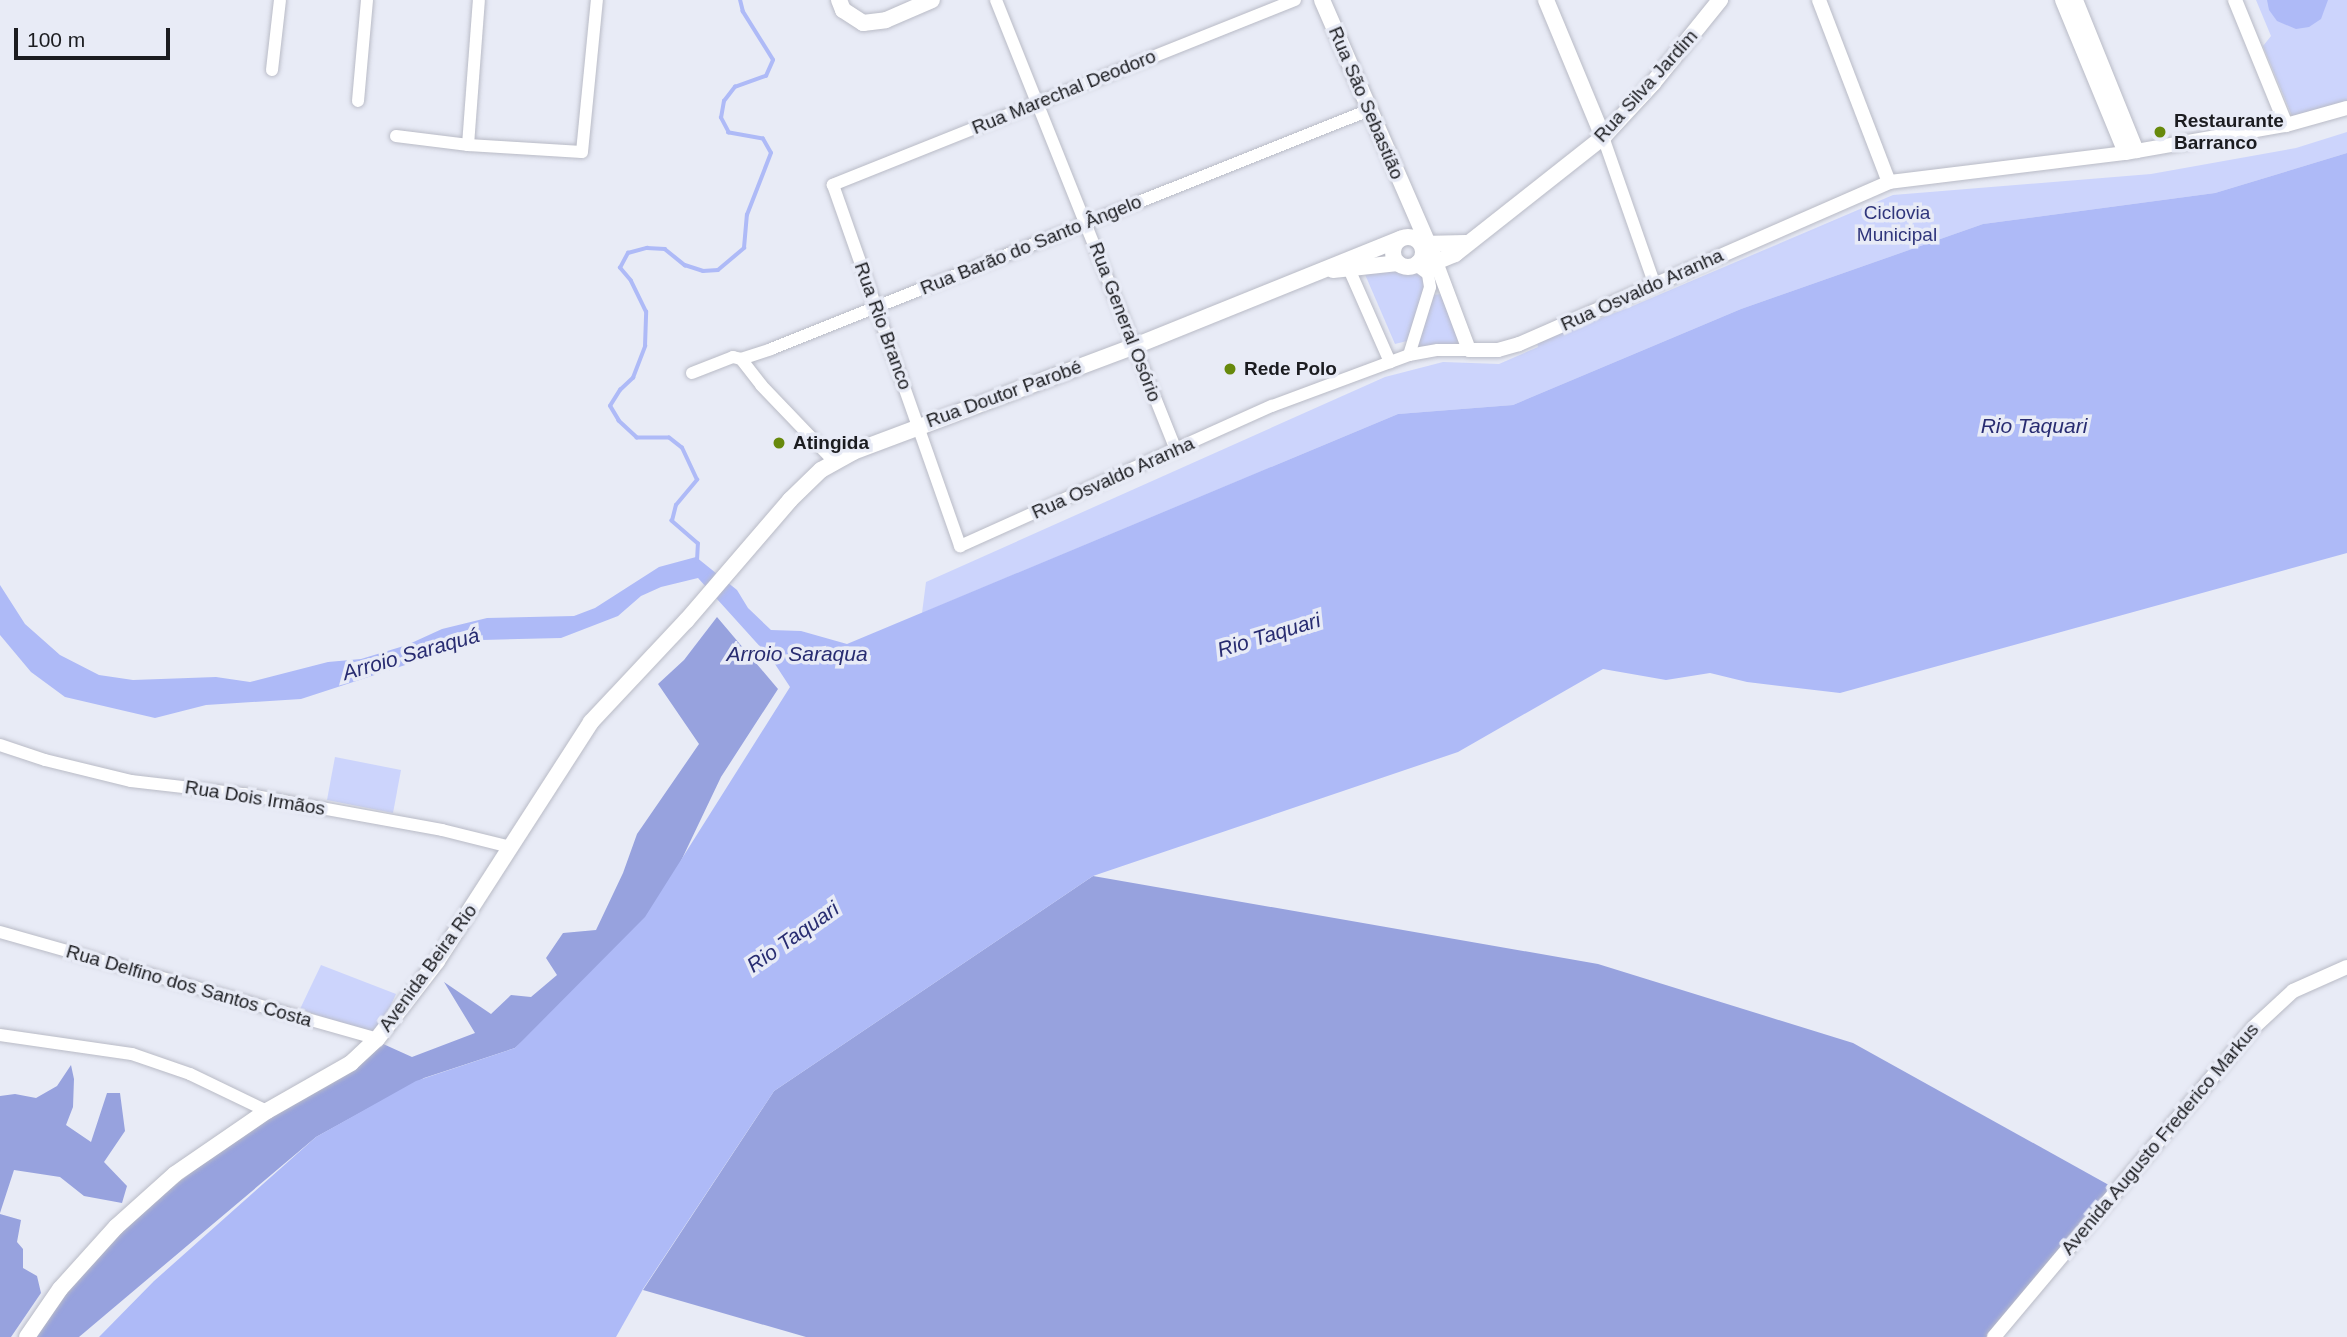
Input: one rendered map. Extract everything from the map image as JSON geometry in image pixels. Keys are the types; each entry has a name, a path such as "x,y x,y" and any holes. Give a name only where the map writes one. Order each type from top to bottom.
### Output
{"main road":[{"path":"839,0 843,10 863,23 886,20 932,0"},
{"name":"Rua São Sebastião","path":"1322,0 1425,244 1436,262"},
{"path":"1546,0 1603,137"},
{"name":"Rua Silva Jardim","path":"1417,264 1436,262 1455,254 1603,137 1653,83 1720,0"},
{"path":"1411,206 1403,238 1393,250 1398,263 1406,267 1417,264 1422,258 1425,244"},
{"path":"1403,238 1425,244 1466,243"},
{"name":"Rua Doutor Parobé","path":"708,596 790,500 834,461 1135,346 1403,238"},
{"name":"Rua Doutor Parobé","path":"1317,272 1398,263"},
{"name":"Avenida Beira Rio","path":"27,1337 60,1289 116,1227 175,1174 267,1111 351,1063 377,1039 437,961 591,722 708,596"}],"street":[{"path":"272,70 280,0"},
{"path":"358,101 368,0"},
{"path":"468,145 480,0"},
{"path":"396,136 468,145 582,152 597,0"},
{"name":"Rua General Osório","path":"996,0 1176,450"},
{"name":"Rua Marechal Deodoro","path":"832,185 1295,0"},
{"path":"1819,0 1889,182"},
{"path":"2062,0 2103,83"},
{"path":"2076,0 2103,83 2131,152"},
{"path":"2235,0 2286,125"},
{"name":"Rua Osvaldo Aranha","path":"960,546 1272,406 1409,355 1438,350 1491,351 1519,344 1889,182 2131,152 2286,125 2347,108"},
{"name":"Rua Barão do Santo Ângelo","path":"692,373 733,358 741,359 875,307 1369,110"},
{"path":"1603,137 1654,283"},
{"name":"Rua Rio Branco","path":"832,185 920,426 960,546"},
{"name":"Rua São Sebastião","path":"1436,262 1469,350"},
{"path":"1409,355 1430,287 1428,274 1417,264"},
{"path":"1349,269 1390,362"},
{"path":"741,359 769,394 834,461"},
{"name":"Rua Dois Irmãos","path":"0,745 45,760 131,780 268,798 442,830 510,847"},
{"name":"Rua Delfino dos Santos Costa","path":"0,932 377,1039"},
{"name":"Avenida Augusto Frederico Markus","path":"1994,1337 2253,1028 2293,990 2347,967"},
{"path":"0,1035 89,1045 131,1054 190,1074 267,1111"}],"green space":[{"path":"2256,0 2347,0 2347,103 2292,116 2263,46 2271,36"},
{"name":"Ciclovia Municipal","path":"2347,132 2347,153 2215,193 1983,224 1741,309 1513,405 1398,414 922,613 926,582 1385,377 1443,362 1499,364 1538,347 1537,342 1628,308 1893,195 2151,174 2296,148"},
{"path":"1422,270 1427,281 1407,341 1395,344 1364,272"},
{"path":"1441,294 1464,346 1416,349 1434,295"},
{"path":"335,757 401,770 393,813 327,800"},
{"path":"321,965 396,994 376,1036 300,1009"}],"shaded area":[{"path":"717,617 778,689 721,777 649,928 515,1048 424,1078 316,1137 79,1337 30,1337 118,1229 267,1114 381,1043 412,1057 475,1033 444,982 491,1014 511,995 531,997 557,975 546,958 563,933 596,930 623,873 637,834 699,744 658,684 684,660"},
{"path":"1093,876 1598,964 1853,1043 2116,1189 1994,1337 806,1337 643,1290 774,1091"},
{"path":"71,1065 74,1079 73,1107 66,1125 91,1142 107,1093 120,1093 125,1131 104,1162 127,1186 122,1203 84,1196 60,1177 14,1170 0,1213 0,1096 15,1094 36,1098 57,1086"},
{"path":"0,1214 21,1220 17,1242 23,1249 23,1268 37,1276 41,1293 11,1337 0,1337"}],"water":[{"path":"2267,0 2328,0 2321,19 2309,27 2296,29 2277,21 2269,10"},
{"name":"Rio Taquari","path":"2347,153 2347,553 1840,693 1747,682 1710,673 1666,680 1603,669 1458,752 1093,876 774,1091 643,1289 616,1337 99,1337 154,1281 316,1137 416,1081 515,1048 645,917 790,687 773,661 698,578 661,587 641,596 618,616 561,638 482,640 301,699 206,705 155,718 65,697 31,672 0,635 0,585 25,624 60,655 99,675 133,680 216,677 250,682 328,662 361,659 407,645 442,629 487,618 574,616 595,608 659,567 696,557 737,590 748,608 771,630 801,631 847,644 1398,414 1513,405 1741,309 1983,224 2215,193"}],"waterway":[{"path":"697,561 698,544 672,521 676,505 697,480 682,448 669,438 637,438 619,421 610,406 620,390 633,378 645,346 646,312 631,281 620,268 628,253 647,248 665,249 685,265 703,271 718,270 744,248 747,215 771,153 763,139 729,133 721,118 724,101 735,87 766,76 773,60 743,12 740,0"}],"place":[{"name":"Restaurante Barranco","path":"2160,132"},
{"name":"Rede Polo","path":"1230,369"},
{"name":"Atingida","path":"779,443"}],"water label":[{"name":"Arroio Saraquá","path":"411,654"},
{"name":"Arroio Saraqua","path":"797,654"}]}
